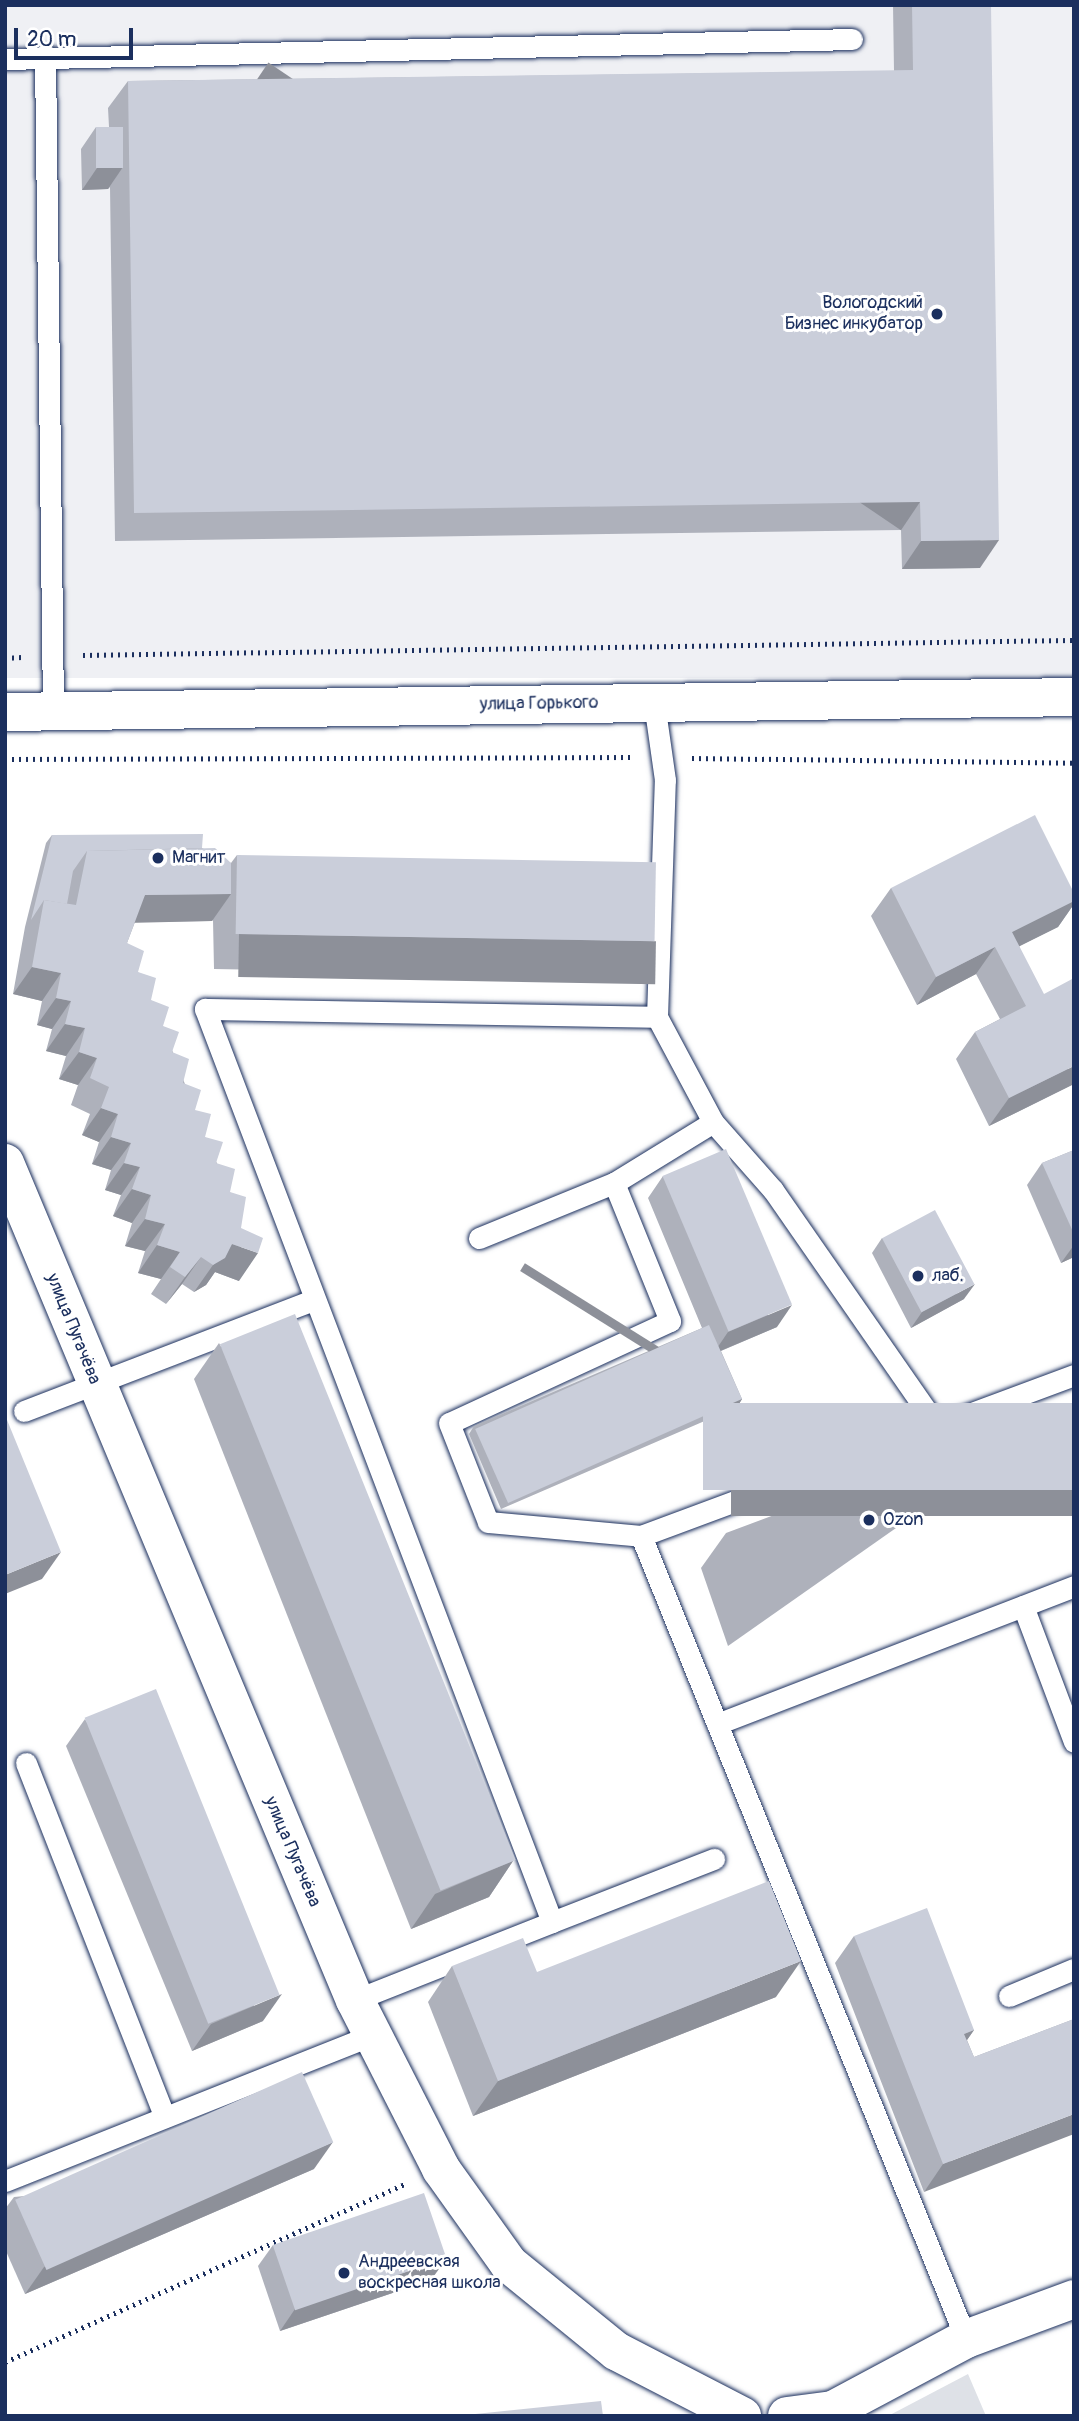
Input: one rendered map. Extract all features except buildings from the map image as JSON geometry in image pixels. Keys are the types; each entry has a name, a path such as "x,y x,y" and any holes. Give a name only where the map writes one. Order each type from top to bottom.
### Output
{"street":[{"name":"улица Горького","path":"5,712 1074,697"},
{"name":"улица Пугачёва","path":"5,1163 95,1384 355,2000 441,2169 509,2264 616,2351 742,2416"},
{"path":"787,2416 833,2410 966,2339 1074,2299"}],"lane":[{"path":"5,59 45,55 852,39"},
{"path":"45,55 53,710"},
{"path":"654,703 665,780 657,1017 713,1122 773,1191 937,1426"},
{"path":"552,1922 313,1300 205,1009 657,1017"},
{"path":"479,1238 614,1183 713,1122"},
{"path":"614,1183 670,1321 449,1423 488,1522 640,1536 1074,1375"},
{"path":"24,1410 313,1300"},
{"path":"640,1536 966,2339"},
{"path":"717,1724 1074,1586"},
{"path":"1023,1606 1074,1742"},
{"path":"26,1763 165,2117"},
{"path":"355,2000 714,1859"},
{"path":"1009,1996 1074,1969"},
{"path":"5,2181 372,2035"}],"path":[{"path":"5,658 1074,640"},
{"path":"5,759 662,757 1074,762"},
{"path":"5,2362 441,2169"}],"shaded area":[{"path":"5,5 1074,5 1074,678 5,678"},
{"path":"968,2374 986,2416 888,2416"}],"place":[{"name":"Вологодский Бизнес инкубатор","path":"937,314"},
{"name":"Магнит","path":"158,858"},
{"name":"лаб.","path":"918,1276"},
{"name":"Ozon","path":"869,1520"},
{"name":"Андреевская воскресная школа","path":"344,2273"}]}
